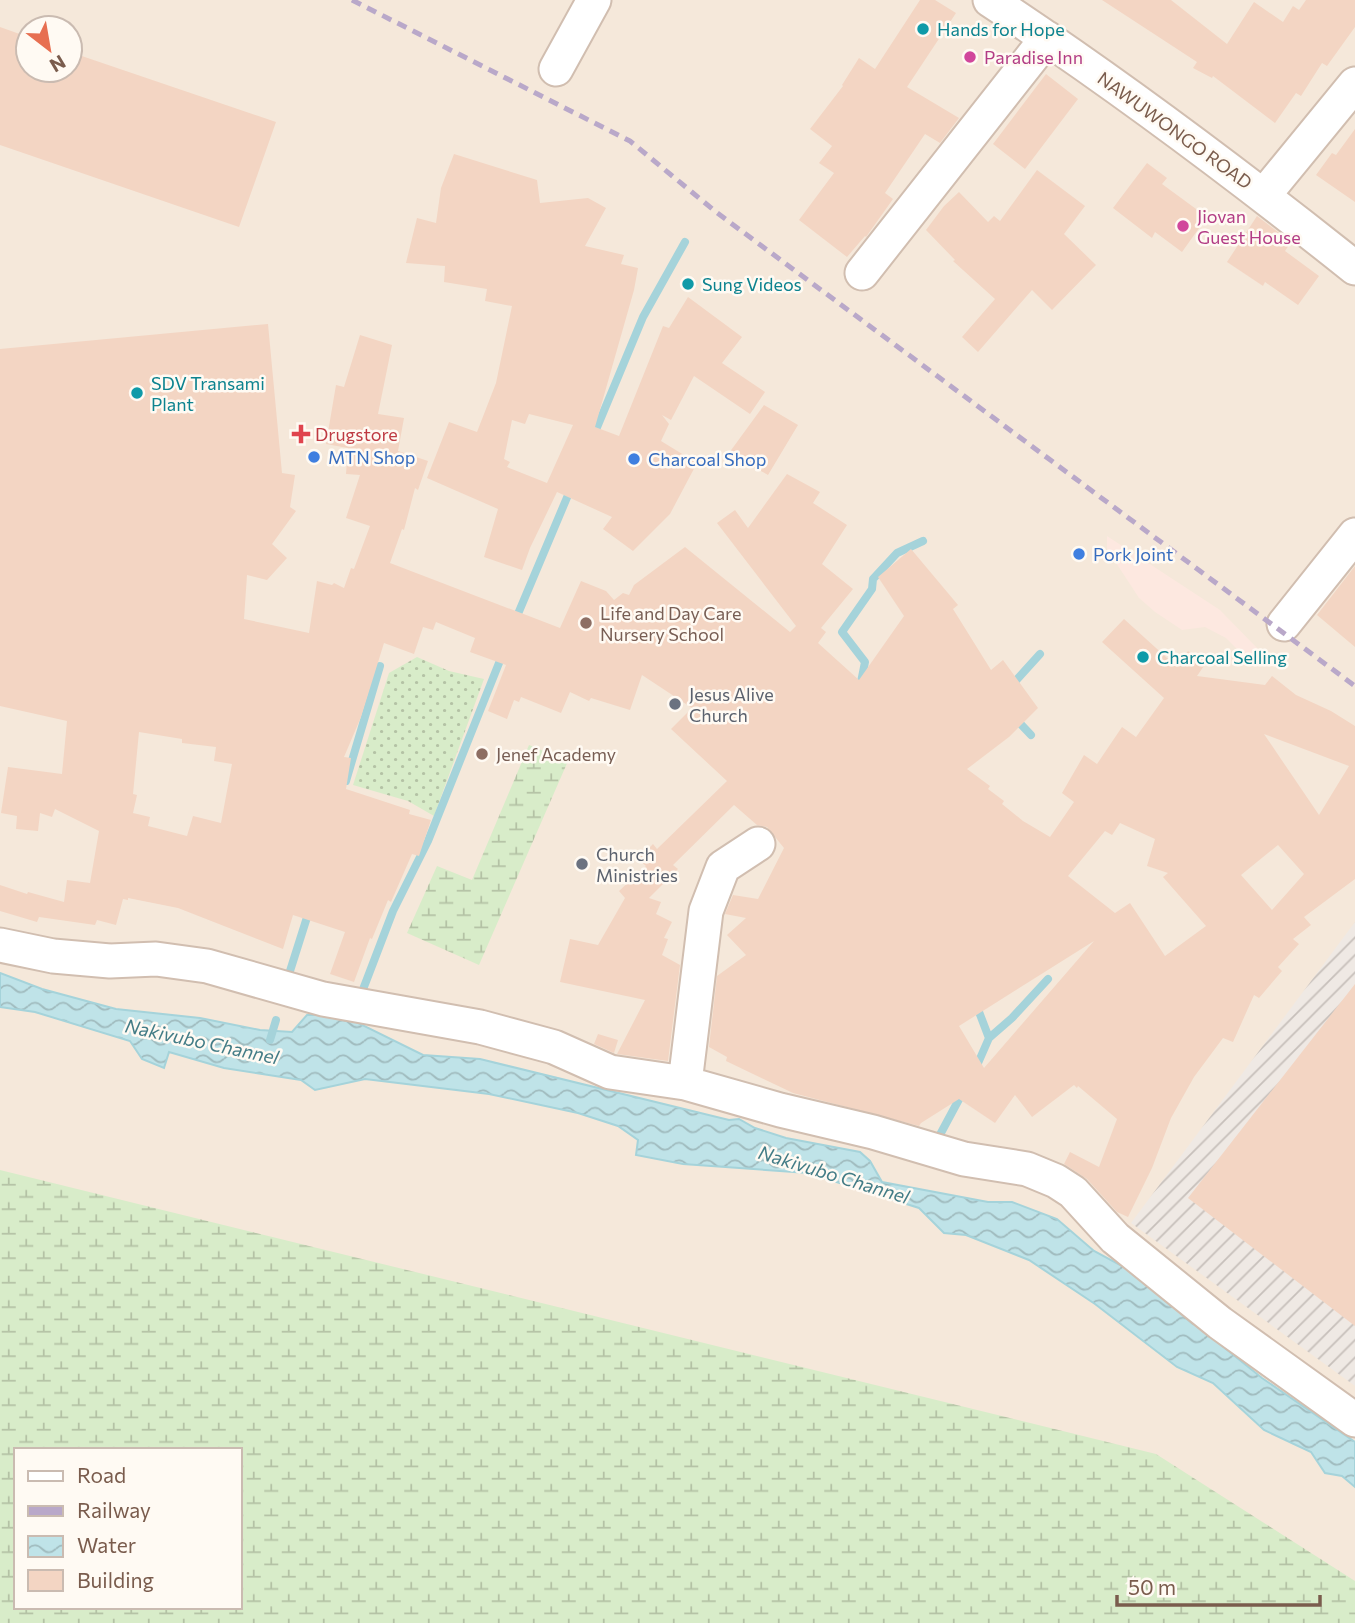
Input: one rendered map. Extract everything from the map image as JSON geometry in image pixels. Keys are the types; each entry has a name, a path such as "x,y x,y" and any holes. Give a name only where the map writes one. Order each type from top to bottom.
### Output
{"street":[{"path":"556,69 594,0"},
{"name":"NAWUWONGO ROAD","path":"990,0 1264,195 1355,268"},
{"path":"862,273 1047,38"},
{"path":"1264,195 1355,85"},
{"path":"1284,624 1355,535"},
{"path":"685,1083 706,911 723,867 758,844"},
{"path":"0,946 52,956 110,961 156,958 207,966 323,999 480,1027 554,1047 610,1072 685,1083 780,1110 873,1132 964,1159 1027,1169 1056,1181 1073,1192 1115,1238 1189,1297 1355,1420"}],"shaded area":[{"path":"0,0 1355,0 1355,1623 0,1623"},
{"path":"1107,536 1220,610 1263,654 1252,664 1226,638 1205,627 1182,630 1155,612 1139,598 1107,549"},
{"path":"1355,922 1355,1386 1131,1223"}],"green space":[{"path":"417,657 449,671 484,679 434,816 408,801 353,785 389,673"},
{"path":"529,745 568,761 479,965 407,933 437,866 472,880"},
{"path":"0,1170 1156,1454 1355,1581 1355,1623 0,1623"}],"water":[{"name":"Nakivubo Channel","path":"0,973 42,989 116,1009 200,1018 260,1030 292,1032 307,1015 342,1015 423,1055 480,1059 729,1120 739,1119 755,1128 786,1138 860,1152 870,1161 882,1182 988,1202 1012,1202 1057,1219 1094,1251 1124,1267 1262,1378 1355,1442 1355,1487 1342,1476 1325,1473 1311,1452 1264,1430 1213,1383 1177,1367 1095,1304 1029,1260 966,1235 944,1233 919,1208 808,1173 683,1164 636,1155 638,1140 618,1126 578,1113 489,1094 365,1079 315,1090 301,1080 224,1068 169,1052 164,1068 142,1059 130,1041 35,1012 0,1007"}],"building":[{"path":"920,0 935,0 956,13 907,87 959,118 940,143 925,134 885,193 893,199 866,237 847,257 799,220 834,173 819,163 832,146 810,129 843,86 859,58 875,69"},
{"path":"1102,0 1171,0 1227,44 1254,2 1283,22 1293,6 1299,10 1306,0 1355,0 1355,27 1327,66 1322,63 1301,96 1296,93 1275,123 1213,76 1212,78 1193,68 1197,62"},
{"path":"0,27 14,32 14,84 84,84 84,57 276,122 239,227 0,145"},
{"path":"1046,74 1078,99 1025,169 993,144"},
{"path":"1355,129 1355,202 1316,175 1332,153 1336,155"},
{"path":"454,154 537,180 540,203 588,198 606,208 585,246 624,255 621,264 638,268 595,427 619,436 663,326 669,328 688,297 742,337 722,363 765,392 750,414 694,376 671,420 662,415 669,424 661,441 697,463 670,514 633,551 603,529 612,517 557,492 522,570 484,557 498,509 427,478 449,422 477,432 496,383 512,306 485,301 487,289 444,282 445,266 406,263 417,218 436,223 441,188","holes":["529,414 573,425 547,483 507,467 510,462 504,459 512,420 525,424"]},
{"path":"1147,163 1167,178 1162,184 1207,217 1182,252 1155,232 1152,238 1113,208"},
{"path":"1037,170 1085,206 1064,234 1096,265 1052,310 1032,290 978,352 962,337 995,299 953,261 955,260 926,230 944,206 959,192 988,222 994,216 1000,221"},
{"path":"1257,216 1291,242 1285,251 1319,276 1298,305 1265,282 1263,286 1227,262"},
{"path":"268,324 282,473 295,475 290,507 296,511 272,544 287,558 267,580 247,575 244,619 309,633 317,581 332,585 334,583 344,588 370,526 346,518 360,475 346,474 348,448 326,444 336,385 344,387 360,335 392,345 378,414 404,418 398,451 428,461 418,490 415,488 404,530 402,529 390,563 560,628 581,581 606,591 614,600 623,593 629,595 634,585 685,547 790,632 796,626 717,523 735,510 748,528 787,474 820,492 813,503 847,525 822,564 853,589 821,628 826,632 818,643 859,680 904,616 878,577 911,549 958,605 953,609 991,670 1003,660 1038,708 1009,737 967,769 990,786 988,789 1004,801 1002,804 1023,821 1050,837 1074,802 1062,793 1084,755 1097,764 1122,727 1136,737 1164,698 1102,642 1124,619 1177,667 1188,651 1206,663 1197,676 1265,685 1272,676 1296,695 1331,711 1355,726 1355,879 1304,917 1311,925 1293,939 1299,944 1278,967 1282,971 1259,998 1254,995 1233,1042 1223,1038 1194,1077 1171,1118 1152,1168 1128,1217 1117,1212 1087,1179 1064,1164 1070,1152 1099,1167 1117,1119 1078,1086 1077,1088 1074,1085 1032,1117 1015,1095 995,1123 959,1099 919,1126 793,1093 726,1061 727,1057 709,1047 717,976 746,955 727,935 746,918 725,914 733,895 758,899 784,848 767,827 757,825 734,805 673,865 678,869 649,898 661,902 656,914 672,922 664,938 668,939 662,955 680,965 668,1061 617,1054 645,1000 560,982 570,939 598,945 625,898 619,891 646,866 638,859 653,844 657,849 727,781 671,729 692,708 642,675 630,710 591,698 589,701 570,692 561,713 521,697 519,702 514,700 507,719 488,711 506,665 470,652 475,638 436,622 433,630 423,627 414,654 384,643 361,717 344,757 351,758 346,789 410,810 409,814 431,820 419,856 412,854 391,902 388,900 354,982 330,974 345,932 293,915 283,949 178,908 128,898 123,899 116,925 97,920 95,925 39,917 37,922 0,911 0,885 64,902 67,880 90,883 99,831 55,809 52,817 40,813 38,831 16,829 17,816 1,813 8,767 62,774 67,721 0,706 0,349","holes":["139,732 182,739 182,743 216,747 214,761 232,764 221,823 193,816 187,836 148,826 150,817 133,813 137,795 133,794","1264,734 1349,766 1319,815","1120,823 1155,839 1147,866 1168,873 1163,877 1206,926 1165,956 1130,903 1115,913 1068,876 1105,831 1112,835","1278,845 1304,874 1272,910 1241,875","1094,941 984,1068 959,1026"]},
{"path":"764,405 798,425 768,475 729,453"},
{"path":"1355,566 1355,647 1317,615"},
{"path":"1355,984 1355,1326 1188,1198"},
{"path":"598,1034 618,1040 614,1053 594,1044"}],"waterway":[{"path":"593,437 643,317 685,242"},
{"path":"515,621 571,488"},
{"path":"860,687 865,662 842,632 872,589 873,579 897,553 923,541"},
{"path":"362,992 393,911 428,841 503,653"},
{"path":"1011,686 1040,654"},
{"path":"346,781 380,666"},
{"path":"1015,718 1031,735"},
{"path":"290,971 309,911"},
{"path":"989,1038 1012,1018 1048,979"},
{"path":"975,1070 989,1038 976,1004"},
{"name":"Nakivubo Channel","path":"270,1040 276,1020"},
{"path":"935,1144 964,1090"}],"railway":[{"path":"352,0 630,141 716,212 1355,686"}],"place":[{"name":"Hands for Hope","path":"923,29"},
{"name":"Paradise Inn","path":"970,57"},
{"name":"Jiovan Guest House","path":"1183,226"},
{"name":"Sung Videos","path":"688,284"},
{"name":"SDV Transami Plant","path":"137,393"},
{"name":"Drugstore","path":"301,434"},
{"name":"MTN Shop","path":"314,457"},
{"name":"Charcoal Shop","path":"634,459"},
{"name":"Pork Joint","path":"1079,554"},
{"name":"Life and Day Care Nursery School","path":"586,623"},
{"name":"Charcoal Selling","path":"1143,657"},
{"name":"Jesus Alive Church","path":"675,704"},
{"name":"Jenef Academy","path":"482,754"},
{"name":"Church Ministries","path":"582,864"}]}
